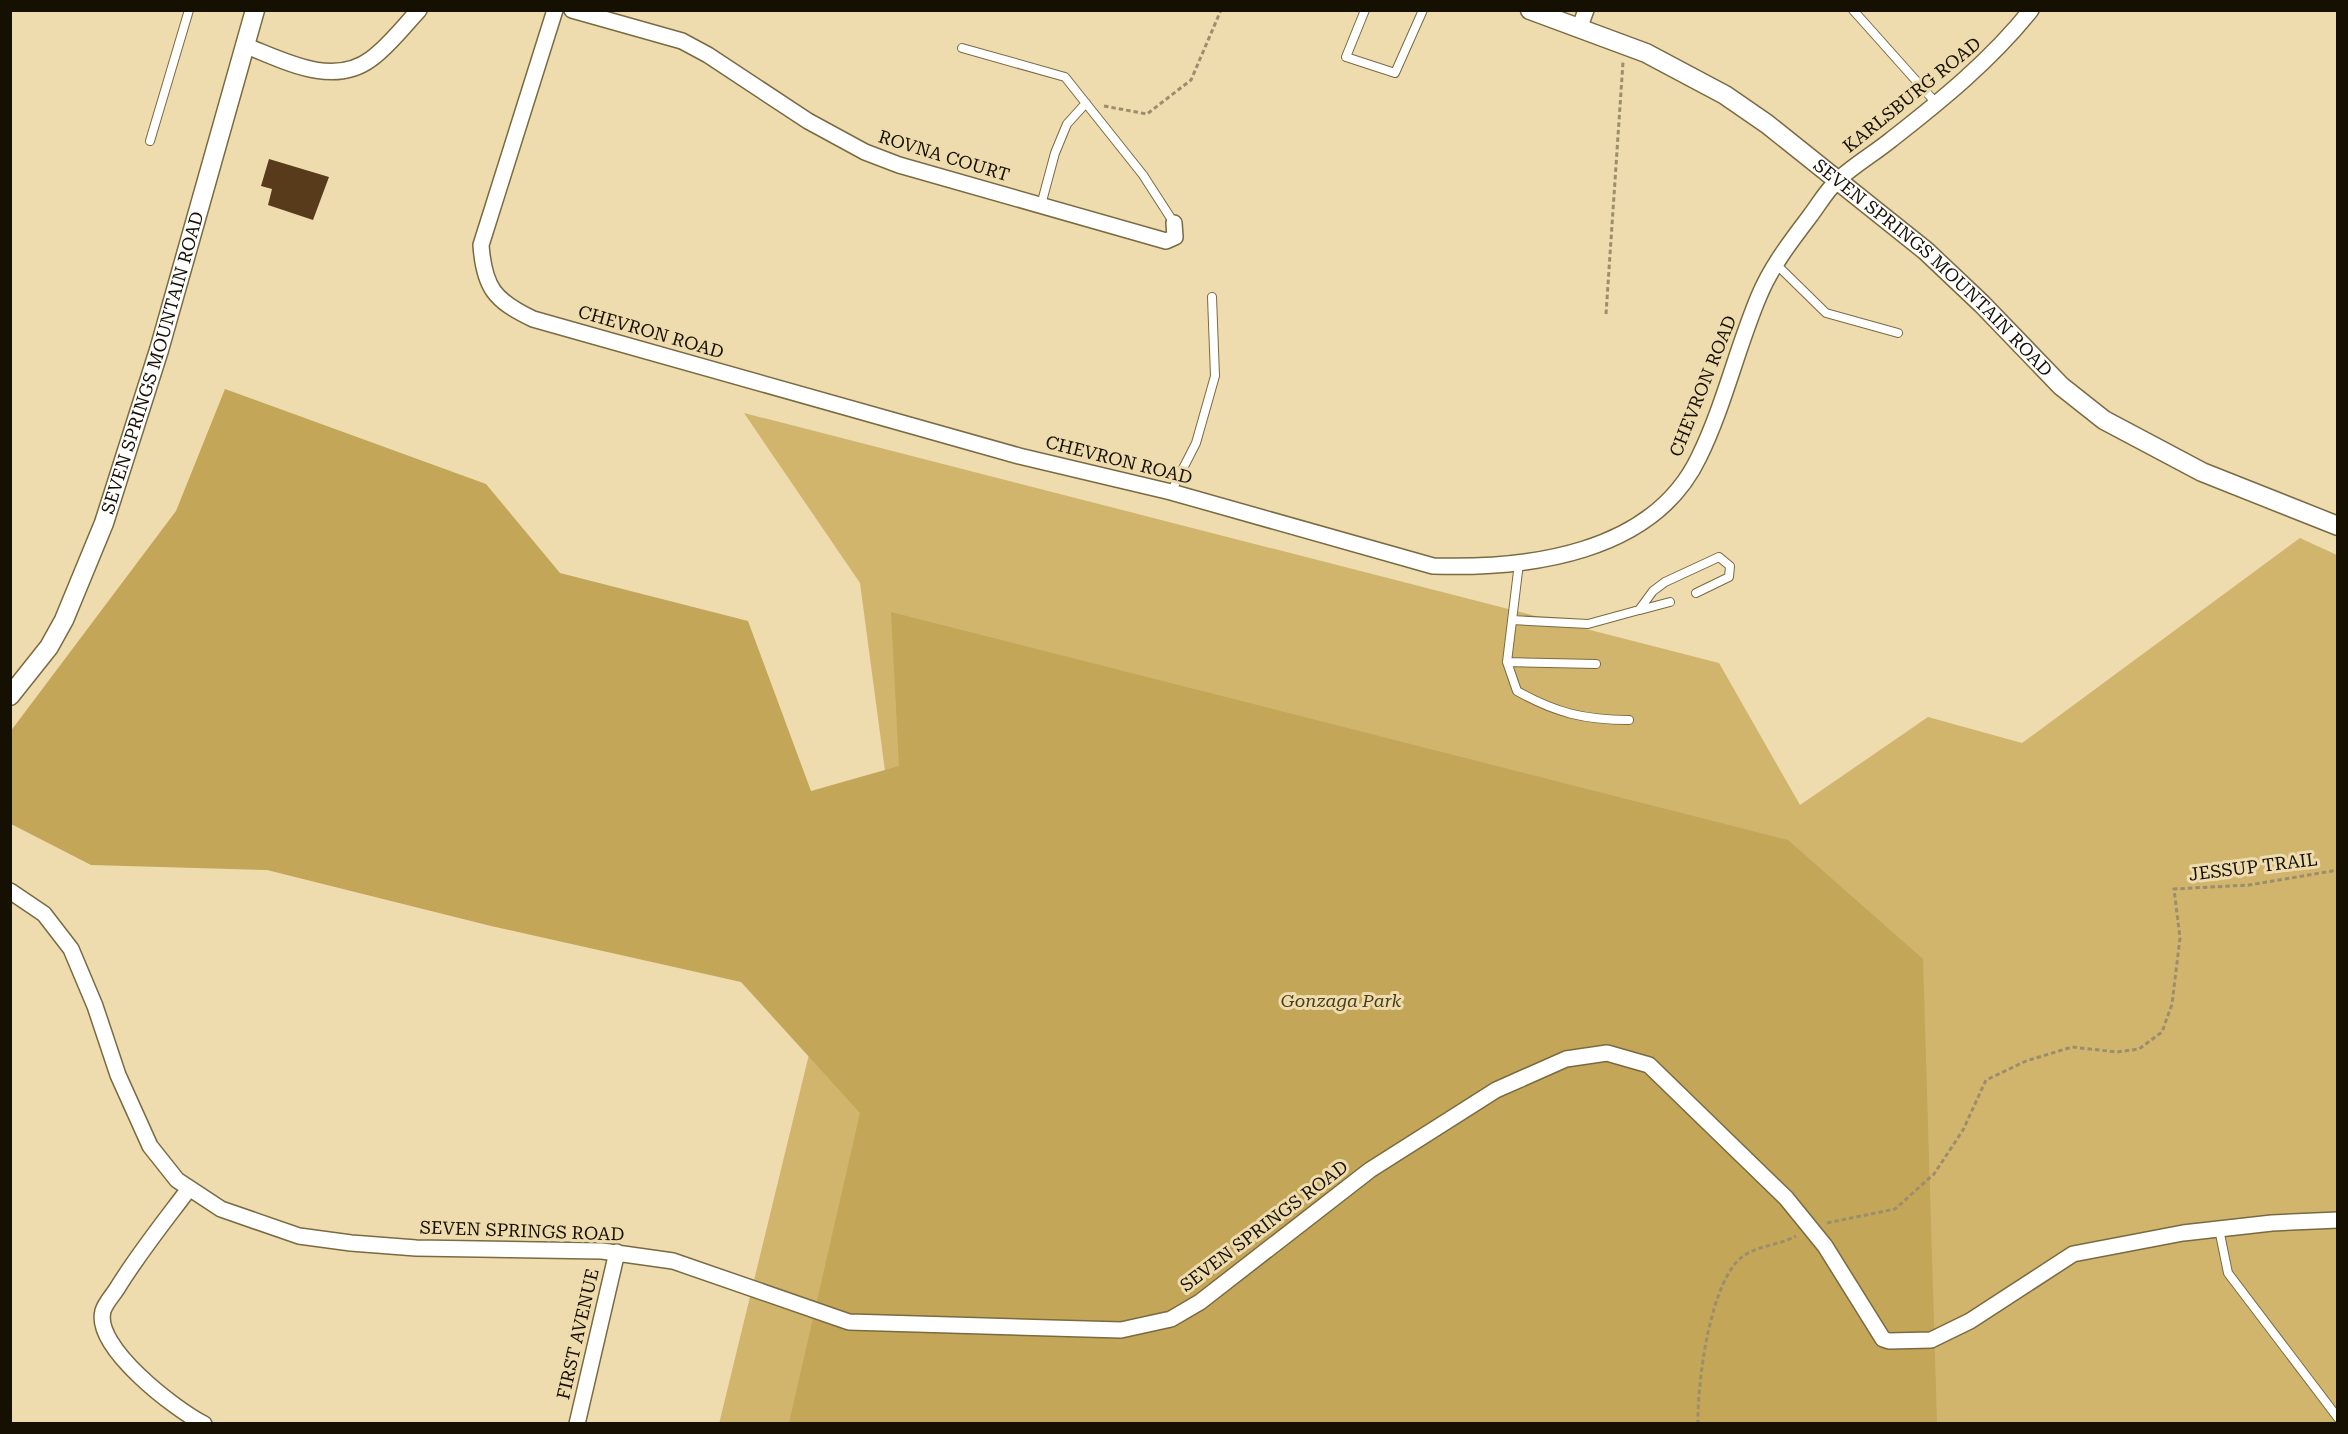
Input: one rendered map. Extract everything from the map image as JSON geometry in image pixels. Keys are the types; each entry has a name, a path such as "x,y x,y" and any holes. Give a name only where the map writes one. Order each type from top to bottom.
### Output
{"street":[{"name":"SEVEN SPRINGS MOUNTAIN ROAD","path":"10,696 49,647 64,620 104,523 162,339 255,10"},
{"path":"244,45 303,68 338,72 355,68 371,59 419,10"},
{"name":"CHEVRON ROAD","path":"555,10 481,245 486,276 503,304 533,319 1007,453 1171,492 1433,566 1477,567 1555,557 1623,533 1666,502 1698,459 1759,295 1776,264 1838,180"},
{"name":"ROVNA COURT","path":"572,10 682,41 708,55 808,121 865,152 899,165 1166,241 1175,237 1174,223"},
{"name":"SEVEN SPRINGS MOUNTAIN ROAD","path":"1530,10 1646,53 1725,95 1767,124 1926,251 1983,304 2061,386 2104,420 2202,472 2337,526"},
{"path":"1579,29 1586,10"},
{"name":"KARLSBURG ROAD","path":"1838,180 1936,103 2003,45 2031,10"},
{"name":"SEVEN SPRINGS ROAD","path":"10,891 44,914 71,949 95,1006 118,1075 150,1146 188,1190 221,1209 299,1236 416,1248 617,1252 674,1261 849,1322 1121,1330 1170,1319 1200,1302 1370,1170 1496,1090 1566,1059 1607,1053 1649,1065 1786,1198 1812,1227 1883,1339 1889,1341 1931,1341 1970,1321 2073,1254 2272,1222 2337,1220"},
{"path":"188,1190 135,1259 103,1311 104,1328 119,1354 136,1372 187,1415 204,1424"},
{"name":"FIRST AVENUE","path":"577,1424 617,1252"}],"lane":[{"path":"150,141 189,10"},
{"path":"1365,10 1346,57 1395,73 1423,10"},
{"path":"1853,10 1936,103"},
{"path":"962,48 1065,77 1143,175 1174,223"},
{"path":"1041,206 1055,153 1067,124 1086,103"},
{"path":"1776,264 1826,313 1898,333"},
{"path":"1171,492 1196,442 1215,376 1212,297"},
{"path":"1640,610 1653,591 1665,582 1719,557 1730,566 1730,577 1696,593"},
{"path":"1520,563 1507,662 1517,691 1547,708 1594,720 1629,720"},
{"path":"1512,620 1588,624 1670,602"},
{"path":"1507,662 1596,664"},
{"path":"2219,1229 2228,1273 2337,1418"}],"path":[{"path":"1086,103 1147,114 1191,80 1221,10"},
{"path":"1606,314 1624,45"},
{"name":"JESSUP TRAIL","path":"1698,1424 1702,1359 1720,1287 1734,1263 1746,1254 1787,1241 1812,1227 1894,1209 1934,1174 1963,1130 1986,1080 2026,1061 2072,1047 2117,1052 2139,1048 2162,1032 2172,1004 2180,938 2175,889 2249,885 2337,870"}],"green space":[{"path":"225,389 486,484 560,573 748,621 811,791 899,766 891,612 1788,840 1923,959 1937,1423 789,1423 860,1113 741,982 491,926 267,870 91,865 11,824 10,732 176,511"},
{"name":"Gonzaga Park","path":"744,413 1719,663 1800,805 1928,717 2022,743 2300,538 2337,555 2337,1423 719,1424 813,1038 923,1056 860,583"}],"building":[{"path":"269,159 329,177 313,220 268,205 272,189 261,186"}]}
